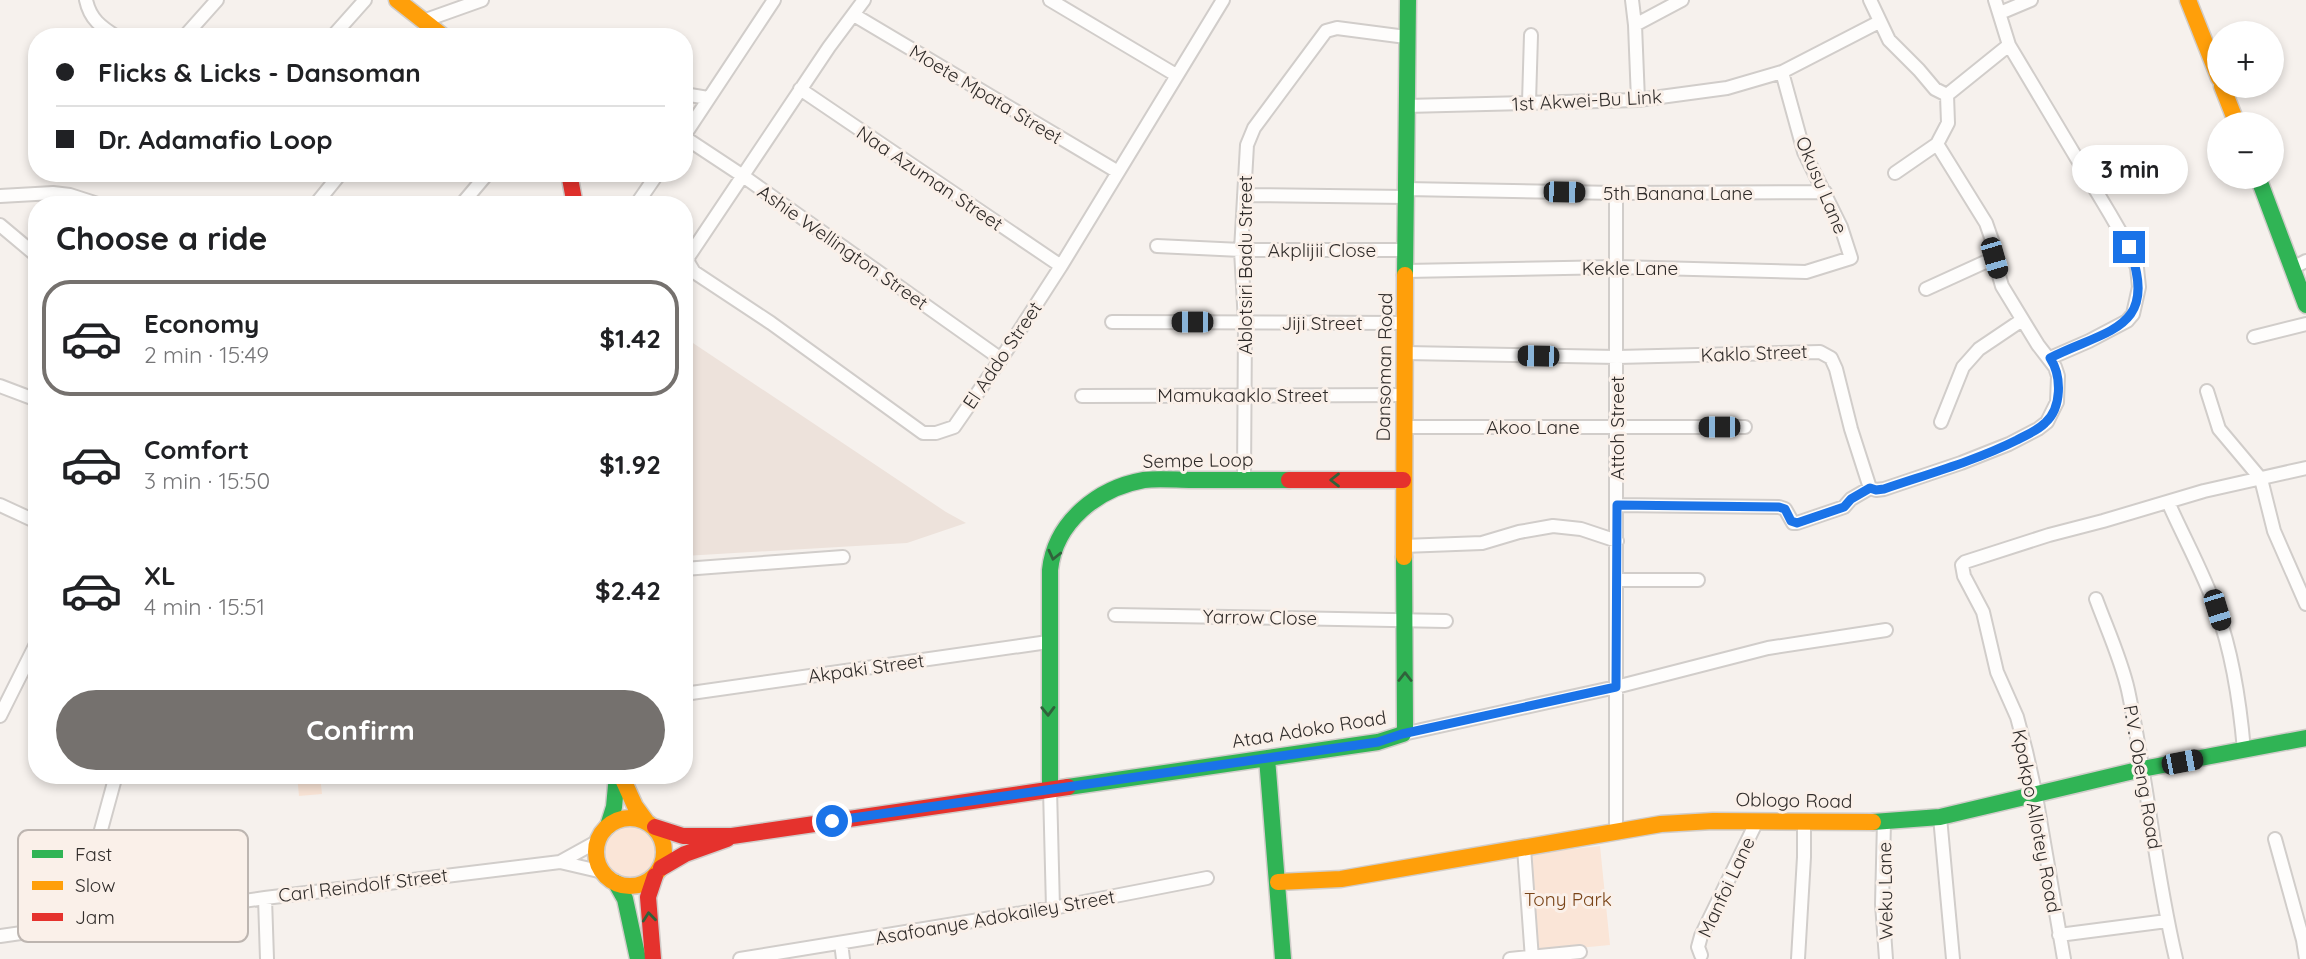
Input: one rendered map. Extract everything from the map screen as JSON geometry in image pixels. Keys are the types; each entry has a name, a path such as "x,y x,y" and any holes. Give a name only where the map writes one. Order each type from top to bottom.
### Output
{"main road":[{"path":"397,0 432,28"},
{"name":"Dansoman Road","path":"1402,734 1405,728 1403,480 1408,0"},
{"path":"2188,0 2207,48"},
{"path":"2264,189 2299,265 2306,305"},
{"name":"Sempe Loop","path":"1050,789 1048,642 1051,563 1055,544 1071,521 1092,500 1108,490 1146,480 1403,480"},
{"name":"Ataa Adoko Road","path":"650,824 683,836 732,836 1378,742 1402,734"},
{"name":"Oblogo Road","path":"1278,882 1340,879 1616,830 1687,822 1884,822 1940,817 2142,769 2306,738"},
{"path":"1267,758 1283,959"},
{"path":"618,784 608,826 598,841 596,859 603,872 616,883 625,899 638,959"},
{"path":"624,784 635,806 665,846 665,857 648,897 653,959"},
{"path":"608,826 624,818 635,817 650,824"},
{"name":"Ataa Adoko Road","path":"658,872 685,854 732,836"},
{"path":"616,883 637,886 658,872"}],"street":[{"path":"86,0 91,17 103,28"},
{"path":"192,28 217,0"},
{"path":"340,28 365,0"},
{"path":"423,21 482,0"},
{"path":"693,121 774,0"},
{"path":"743,176 800,89 864,0"},
{"path":"1050,0 1176,75"},
{"name":"El Addo Street","path":"693,271 762,317 923,433 936,433 954,426 1061,266 1223,0"},
{"path":"1632,0 1636,25 1638,100"},
{"path":"1636,25 1682,0"},
{"path":"1870,0 1889,40 1935,89 1947,94"},
{"path":"1995,0 2009,45 2129,247 2138,277 2137,300 2133,314 2127,321 2050,358"},
{"path":"2000,13 2031,0"},
{"name":"Moete Mpata Street","path":"854,15 1118,172"},
{"name":"1st Akwei-Bu Link","path":"1406,106 1638,100 1727,88 1782,72 1879,22"},
{"name":"Ablotsiri Badu Street","path":"1244,479 1245,323 1241,250 1247,145 1254,128 1326,31 1337,28 1406,37"},
{"path":"1529,102 1531,35"},
{"path":"1947,94 2009,45"},
{"name":"Okusu Lane","path":"1782,72 1804,152 1841,227 1851,258"},
{"name":"Naa Azuman Street","path":"800,89 1061,266"},
{"path":"1895,173 1937,144 1948,123 1947,94"},
{"path":"693,95 708,97"},
{"name":"Ashie Wellington Street","path":"693,142 1001,359"},
{"path":"1617,505 1779,507 1785,509 1791,521 1797,523 1844,507 1851,499 1870,488 1884,489 1993,451 2047,422 2057,402 2057,371 2002,286 1986,223 1937,144"},
{"name":"El Addo Street","path":"693,250 743,176"},
{"path":"322,196 334,182"},
{"path":"469,196 480,182"},
{"name":"5th Banana Lane","path":"1244,195 1825,192"},
{"path":"0,196 52,193 73,196"},
{"name":"Attoh Street","path":"1616,193 1616,830"},
{"path":"0,225 28,248"},
{"name":"Akplijii Close","path":"1157,246 1241,250 1404,250"},
{"name":"Kekle Lane","path":"1406,271 1617,267 1806,272 1851,258"},
{"path":"1926,289 1994,258"},
{"path":"1941,422 1963,367 1979,349 2022,320"},
{"name":"Jiji Street","path":"1112,322 1406,323"},
{"path":"2254,337 2306,324"},
{"name":"Kaklo Street","path":"1406,353 1617,357 1820,352 1830,358 1836,369 1870,488"},
{"path":"1,390 28,398"},
{"path":"2207,391 2219,429 2261,479 2274,531 2306,604"},
{"name":"Mamukaaklo Street","path":"1082,396 1405,396"},
{"name":"Akoo Lane","path":"1405,427 1745,427"},
{"path":"2244,750 2240,707 2227,642 2217,610 2168,502 2306,468"},
{"name":"Kpakpo Allotey Road","path":"2064,959 2036,796 2017,717 1997,672 1983,612 1962,568 1965,562 2008,548 2168,502"},
{"path":"0,505 28,518"},
{"path":"1404,547 1482,543 1553,526 1581,529 1617,541"},
{"path":"693,568 843,557"},
{"path":"1617,580 1698,580"},
{"name":"P.V. Obeng Road","path":"2096,599 2127,687 2176,959"},
{"name":"Yarrow Close","path":"1115,615 1446,621"},
{"name":"Ataa Adoko Road","path":"1402,734 1616,687 1768,648 1886,630"},
{"name":"Akpaki Street","path":"693,693 1048,642"},
{"path":"0,716 28,660"},
{"path":"101,830 114,784"},
{"path":"1050,789 1053,908"},
{"path":"1940,817 1953,959"},
{"name":"Manfoi Lane","path":"1702,953 1698,947 1701,936 1757,821"},
{"path":"1798,959 1804,822"},
{"name":"Weku Lane","path":"1884,822 1882,904 1886,959"},
{"path":"2275,839 2305,940 2306,959"},
{"name":"Carl Reindolf Street","path":"560,862 598,841"},
{"path":"1524,848 1531,958"},
{"name":"Carl Reindolf Street","path":"248,900 560,862 603,872"},
{"name":"Asafoanye Adokailey Street","path":"740,959 1053,908 1207,878"},
{"path":"265,898 267,959"},
{"path":"2059,935 2167,920"},
{"name":"Carl Reindolf Street","path":"0,936 18,933"},
{"path":"841,943 843,959"},
{"path":"1510,959 1580,952"}],"shaded area":[{"path":"693,343 966,523 907,543 693,555"}],"green space":[{"path":"298,784 321,784 322,794 299,796"},
{"path":"623,824 635,824 650,832 658,847 658,859 650,874 635,882 623,882 608,874 600,859 600,847 608,832"},
{"name":"Tony Park","path":"1600,846 1610,945 1536,952 1527,854"}],"traffic: fast":[{"path":"1405,275 1408,0"},
{"path":"2262,189 2306,305"},
{"path":"1050,789 1050,570 1060,537 1070,523 1095,499 1127,484 1144,480 1289,480"},
{"path":"1068,787 1378,742 1403,734 1404,557"},
{"path":"1873,822 1940,817 2142,769 2306,738"},
{"path":"1267,758 1283,959"},
{"path":"608,826 614,807 616,784"},
{"path":"616,883 625,899 638,959"}],"traffic: slow":[{"path":"397,0 433,28"},
{"path":"2188,0 2207,48"},
{"path":"2227,98 2232,112"},
{"path":"1404,557 1405,275"},
{"path":"625,784 635,806 646,821"},
{"path":"623,818 637,818 649,823 659,833 664,852 659,871 649,881 637,886 623,886 611,881 601,871 596,859 596,845 601,833 611,823 623,818"},
{"path":"1278,882 1341,879 1661,824 1713,821 1873,822"}],"traffic: jam":[{"path":"571,182 573,196"},
{"path":"1289,480 1403,480"},
{"path":"655,827 683,836 732,836 1068,787"},
{"path":"661,868 685,854 727,839"},
{"path":"653,959 648,897 655,876"}],"route":[{"path":"832,821 1391,740 1402,734 1616,687 1617,505 1779,507 1785,509 1793,523 1797,523 1844,507 1851,499 1870,488 1884,489 2009,444 2038,429 2053,413 2057,402 2058,376 2050,358 2119,326 2133,314 2139,287 2137,268 2129,247"}]}
